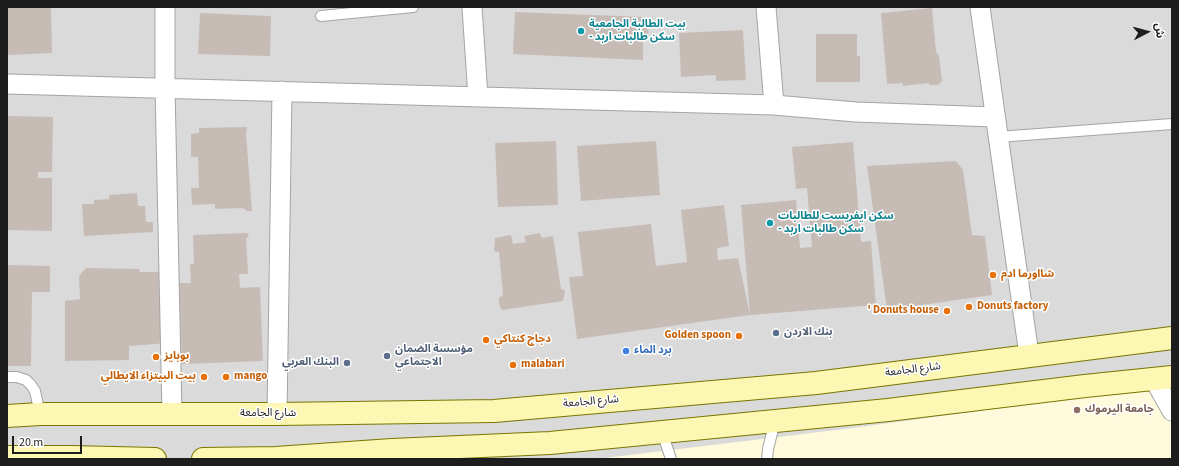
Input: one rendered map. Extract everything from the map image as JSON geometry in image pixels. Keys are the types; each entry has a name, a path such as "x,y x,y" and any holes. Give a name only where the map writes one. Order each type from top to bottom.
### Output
{"main road":[{"name":"شارع الجامعة","path":"7,416 40,414 277,414 494,411 816,383 1172,338"},
{"path":"203,459 349,456 400,449 550,443 888,410 1163,378"},
{"path":"7,457 71,456 156,459"}],"street":[{"path":"165,7 165,88 172,414"},
{"path":"472,7 478,97"},
{"path":"766,7 774,105"},
{"path":"980,7 1028,355"},
{"path":"7,84 774,105 856,112 995,117"},
{"path":"277,414 282,91"},
{"path":"1163,378 1172,411"}],"lane":[{"path":"321,16 413,7"},
{"path":"998,137 1172,124"},
{"path":"7,377 17,377 26,380 32,385 35,391 40,414"},
{"path":"767,459 775,421"},
{"path":"662,432 670,459"}],"shaded area":[{"path":"7,7 1172,7 1172,459 7,459"},
{"name":"جامعة اليرموك","path":"1172,386 1172,459 596,459 853,428"}],"building":[{"path":"7,7 51,7 52,53 7,55"},
{"path":"932,8 936,52 939,56 942,81 938,85 929,85 929,83 903,86 903,83 887,84 881,13"},
{"name":"بيت الطالبة الجامعية - سكن طالبات اربد","path":"515,12 645,17 644,23 649,23 648,40 643,40 643,60 513,54"},
{"path":"200,13 271,16 270,56 198,54"},
{"path":"743,30 746,80 716,81 716,75 681,77 679,33"},
{"path":"816,34 857,34 857,56 860,56 860,82 816,82"},
{"path":"7,116 53,117 52,172 38,172 38,178 52,178 52,231 7,230"},
{"path":"247,127 246,134 252,211 247,211 243,208 215,209 215,204 192,205 191,188 199,188 198,157 191,157 191,134 199,133 199,128"},
{"path":"556,141 558,205 498,207 495,143"},
{"path":"656,141 660,195 581,201 577,146"},
{"name":"سكن ايفريست للطالبات - سكن طالبات اربد","path":"853,142 861,242 871,241 876,305 750,315 741,205 796,200 800,248 812,247 807,188 796,189 792,147"},
{"path":"956,161 963,170 972,235 985,236 992,295 887,310 867,166"},
{"path":"137,193 138,206 145,206 146,222 153,222 153,232 84,236 82,204 94,204 94,200 109,199 109,195"},
{"path":"724,205 729,246 717,248 718,260 738,258 750,315 577,339 569,277 583,276 578,232 651,224 656,266 687,262 681,210"},
{"path":"247,233 249,235 246,239 248,274 239,274 240,288 260,287 263,361 182,364 179,283 191,283 190,264 194,264 193,235"},
{"path":"540,233 542,238 553,236 561,289 565,290 563,301 502,310 499,304 499,298 503,295 499,252 494,251 495,238 511,235 513,244 526,242 524,236"},
{"path":"7,265 50,266 50,292 32,292 31,366 7,366"},
{"path":"86,268 139,269 140,272 162,272 168,343 129,346 129,360 65,361 65,301 80,299 79,276"}],"place":[{"name":"بيت الطالبة الجامعية - سكن طالبات اربد","path":"581,31"},
{"name":"سكن ايفريست للطالبات - سكن طالبات اربد","path":"770,223"},
{"name":"شااورما ادم","path":"993,275"},
{"name":"Donuts factory","path":"969,307"},
{"name":"' Donuts house","path":"947,311"},
{"name":"بنك الاردن","path":"776,333"},
{"name":"Golden spoon","path":"739,336"},
{"name":"دجاج كنتاكي","path":"486,340"},
{"name":"برد الماء","path":"626,351"},
{"name":"مؤسسة الضمان الاجتماعي","path":"387,356"},
{"name":"بوبايز","path":"156,357"},
{"name":"البنك العربي","path":"347,363"},
{"name":"malabari","path":"513,365"},
{"name":"بيت البيتزاء الايطالي","path":"204,377"},
{"name":"mango","path":"226,377"},
{"name":"جامعة اليرموك","path":"1077,410"}]}
